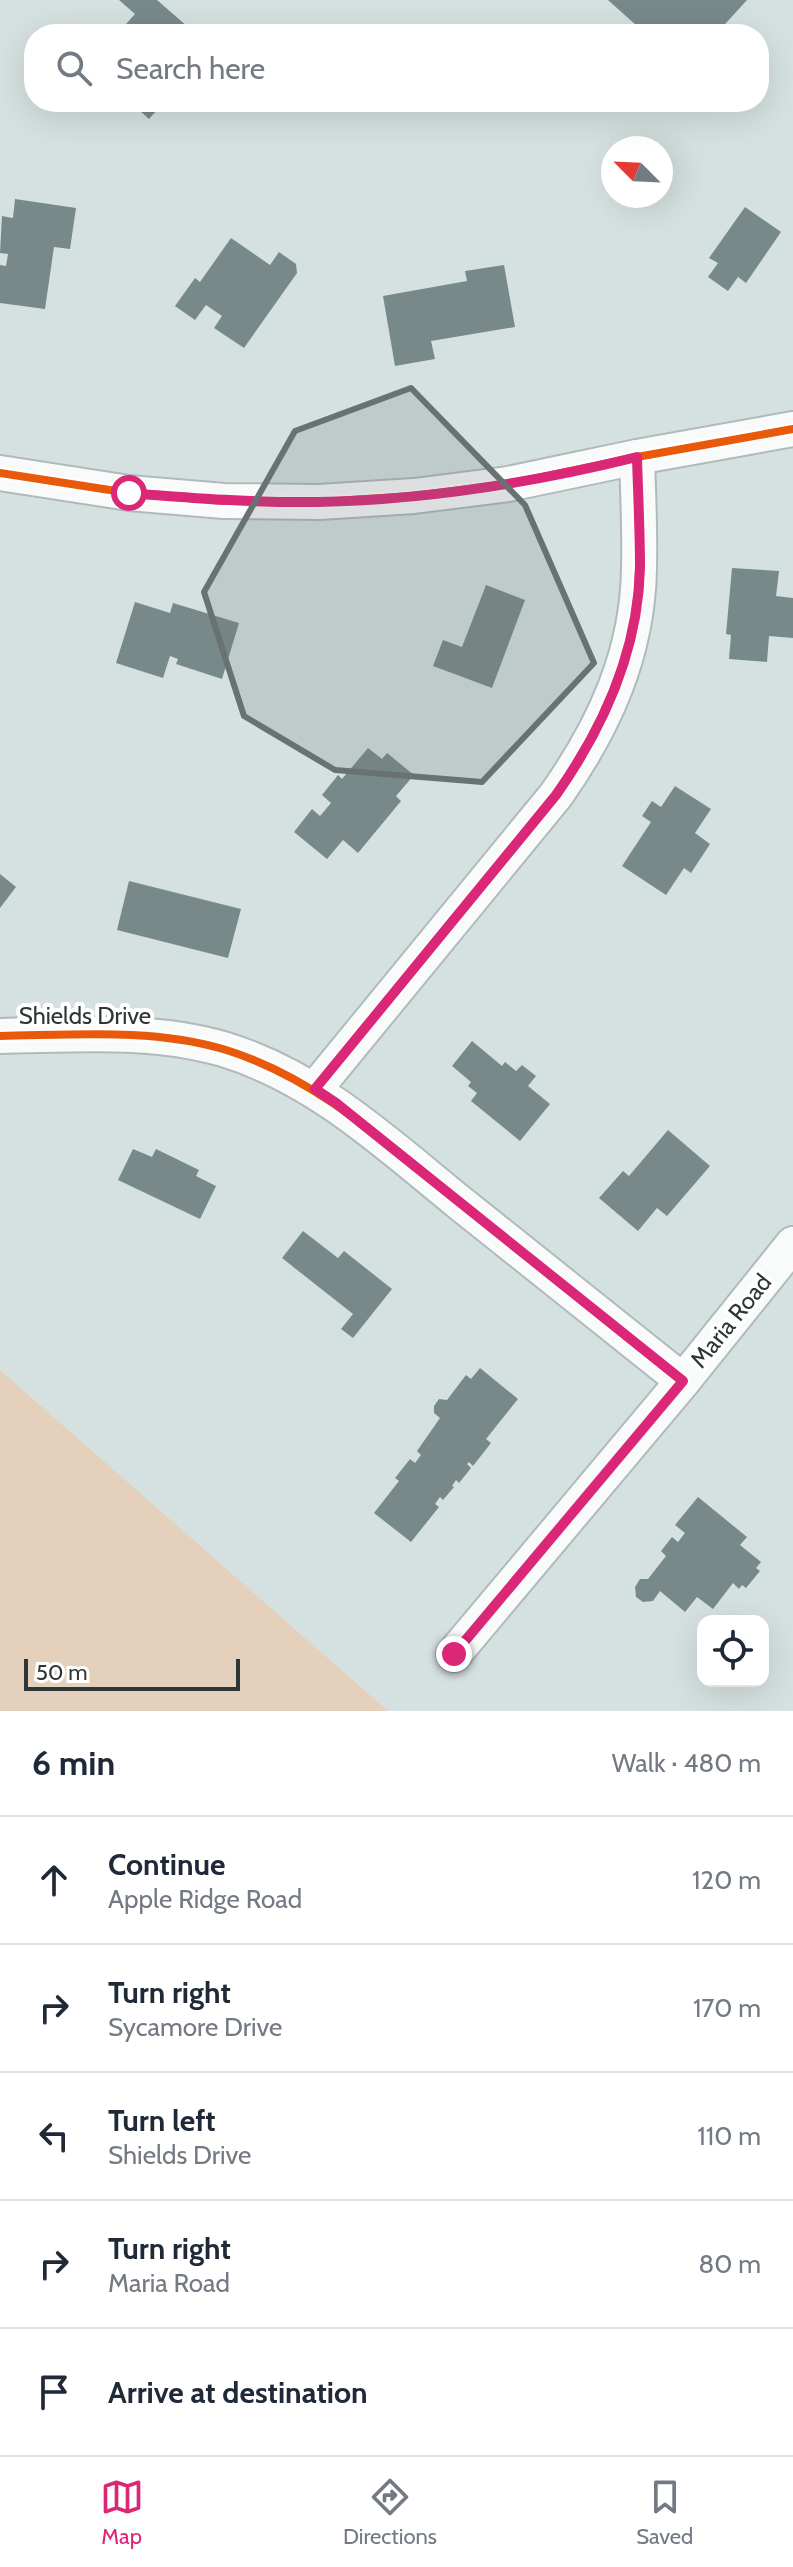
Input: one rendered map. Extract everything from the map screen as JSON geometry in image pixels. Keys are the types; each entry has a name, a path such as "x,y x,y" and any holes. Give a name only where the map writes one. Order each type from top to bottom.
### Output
{"street":[{"path":"0,473 129,493 224,501 319,502 414,496 508,484 793,429"},
{"path":"315,1089 556,795 605,717 623,667 635,616 640,570 637,457"},
{"name":"Shields Drive","path":"0,1036 121,1034 169,1037 222,1049 266,1064 336,1103 683,1381"},
{"name":"Maria Road","path":"454,1654 683,1381 793,1244"}],"highlighted area":[{"path":"411,388 525,505 594,663 482,782 335,770 244,716 204,592 295,431"}],"shaded area":[{"path":"0,1370 388,1711 0,1711"}],"building":[{"path":"119,0 157,0 185,24 126,24 135,14"},
{"path":"608,0 747,0 725,24 635,24"},
{"path":"141,112 155,112 149,119"},
{"path":"15,199 76,208 70,249 54,247 45,309 0,303 0,265 6,266 8,254 0,253 2,216 13,218"},
{"path":"745,207 781,232 746,283 738,277 728,291 708,277 718,263 709,258"},
{"path":"231,238 270,265 279,252 296,264 297,273 244,348 214,328 222,316 206,305 195,320 175,306 195,278 200,282"},
{"path":"504,265 515,327 431,341 435,359 395,366 383,296 467,281 465,271"},
{"path":"732,568 779,571 776,596 793,598 793,638 769,636 767,662 729,659 731,635 726,634"},
{"path":"486,585 525,600 492,688 433,666 443,640 462,647"},
{"path":"135,602 170,613 173,603 239,623 222,679 176,664 178,659 170,656 163,678 116,663"},
{"path":"368,748 382,759 387,753 414,775 396,796 401,801 358,853 343,840 327,859 294,832 312,809 320,816 331,803 322,795 338,775 342,779"},
{"path":"675,786 711,809 695,833 710,844 691,873 684,868 666,895 622,866 651,822 642,816 652,801 661,807"},
{"path":"0,874 16,887 0,908"},
{"path":"129,881 241,909 228,958 117,930"},
{"path":"472,1041 502,1066 505,1062 516,1071 522,1065 536,1076 528,1086 550,1104 520,1141 471,1101 477,1093 468,1086 471,1082 452,1066"},
{"path":"668,1130 710,1166 667,1216 657,1208 638,1231 599,1198 623,1171 629,1176"},
{"path":"133,1149 152,1157 156,1149 199,1170 196,1176 216,1186 200,1219 118,1180"},
{"path":"303,1231 338,1258 344,1251 392,1289 353,1338 341,1329 353,1314 282,1258"},
{"path":"480,1368 518,1399 486,1439 491,1443 473,1466 469,1462 467,1464 471,1468 459,1483 456,1480 443,1500 440,1497 435,1504 439,1507 411,1542 374,1513 399,1481 395,1478 410,1459 415,1463 421,1455 417,1451 440,1418 434,1413 439,1399 447,1400 466,1375 471,1379"},
{"path":"698,1497 747,1537 740,1545 761,1562 756,1568 760,1571 746,1588 742,1585 739,1589 733,1583 713,1609 697,1597 685,1612 660,1591 653,1601 643,1602 636,1597 635,1587 640,1579 648,1579 666,1556 661,1551 672,1537 678,1542 685,1533 675,1525"}],"cycle path":[{"path":"0,473 129,493 224,501 319,502 414,496 508,484 793,429"},
{"path":"315,1089 556,795 603,716 625,659 637,599 637,457"},
{"path":"0,1036 112,1034 168,1038 223,1049 289,1076 377,1135 683,1381"}],"route":[{"path":"129,493 224,501 319,502 414,496 508,484 637,457 640,570 635,616 623,667 605,717 556,795 315,1089 683,1381 454,1654"}]}
